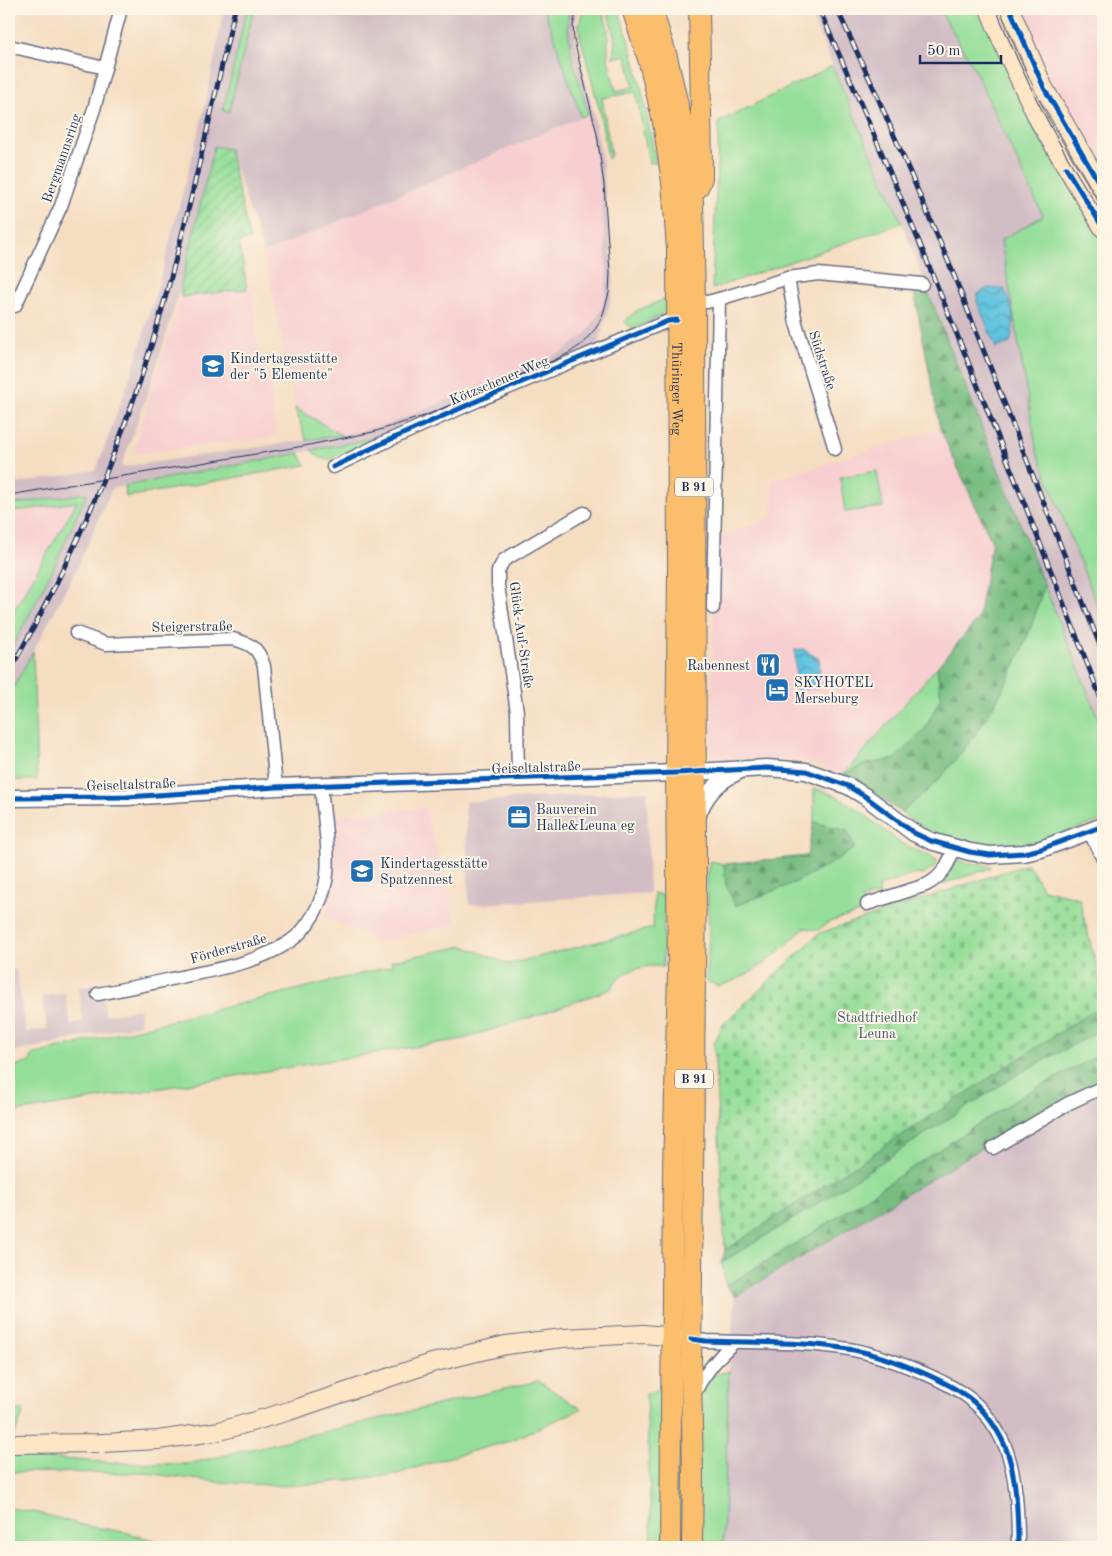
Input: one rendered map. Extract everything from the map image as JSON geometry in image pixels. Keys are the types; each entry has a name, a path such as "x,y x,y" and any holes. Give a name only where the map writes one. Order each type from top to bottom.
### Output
{"main road":[{"name":"Thüringer Weg","path":"632,9 649,62 666,139 672,182 677,249 678,570 686,773"},
{"name":"Thüringer Weg","path":"652,9 667,57 681,118 693,201 704,556 686,773"},
{"path":"693,201 702,178 699,9"},
{"path":"990,9 1028,98 1066,168 1103,228"},
{"path":"1010,9 1044,88 1103,190"},
{"name":"B 91","path":"670,1547 682,1338 696,825 686,773"},
{"name":"B 91","path":"686,773 678,971 673,1172 682,1338 691,1398 692,1547"},
{"path":"9,1444 158,1440 220,1431 289,1411 432,1363 506,1345 563,1338 644,1334 682,1338"}],"street":[{"name":"Bergmannsring","path":"9,303 15,306 62,206 94,109 121,9"},
{"path":"9,46 105,68"},
{"path":"695,302 719,299 788,278 818,274 922,284"},
{"name":"Südstraße","path":"788,278 796,323 835,449"},
{"name":"Thüringer Weg","path":"712,608 704,556 719,299"},
{"name":"Kötzschener Weg","path":"333,467 387,441 616,341 668,321 676,320"},
{"name":"Glück-Auf-Straße","path":"518,779 517,712 498,586 498,571 504,560 584,513"},
{"name":"Steigerstraße","path":"76,633 106,644 233,639 248,643 260,653 264,666 276,788"},
{"name":"Geiseltalstraße","path":"9,798 127,797 276,788 686,773 767,768 806,771 830,779 866,797 914,832 931,841 954,849 990,855 1024,853 1041,849 1096,829"},
{"path":"696,825 701,806 711,791 728,776 742,769"},
{"name":"Förderstraße","path":"98,994 215,969 267,954 291,941 311,918 319,904 326,881 327,863 321,786"},
{"path":"1096,829 1103,859"},
{"path":"867,904 926,886 936,880 947,866 954,849"},
{"path":"993,1148 1067,1104 1103,1087"},
{"path":"682,1338 706,1342 809,1345 855,1350 931,1376 969,1398 991,1421 1006,1447 1013,1475 1018,1523 1018,1547"},
{"path":"691,1398 702,1377 718,1357 734,1342"}],"shaded area":[{"path":"224,9 247,9 224,111 230,111 254,9 547,9 581,117 264,253 229,149 214,146 181,285 153,378 121,467 342,435 392,423 562,352 587,333 604,302 607,275 602,195 588,114 569,36 567,22 569,9 578,9 575,40 592,106 602,159 614,283 598,344 419,422 389,433 355,442 112,488 79,564 9,695 9,654 53,569 87,494 9,505 9,485 96,470 133,369 160,279 205,107"},
{"path":"808,9 939,9 973,66 1043,216 1037,452 1103,620 1103,730 902,223"},
{"path":"1021,9 1103,9 1103,168 1051,85"},
{"path":"588,114 602,195 607,275 604,302 587,333 562,352 392,423 342,435 295,408 264,253"},
{"name":"Kindertagesstätte der \"5 Elemente\"","path":"252,288 258,349 266,358 276,433 273,437 132,454 181,297"},
{"path":"940,429 992,542 978,619 843,775 806,761 711,762 714,556 718,538 773,517 773,480"},
{"path":"78,502 9,619 9,512"},
{"path":"647,791 649,893 469,905 465,802"},
{"path":"425,808 457,924 377,942 326,917 331,891 329,815"},
{"path":"16,969 26,1032 47,1029 42,997 65,993 71,1025 83,1022 79,987 101,985 106,1015 139,1009 141,1024 9,1053 9,971"},
{"path":"1103,1080 1103,1547 723,1547 729,1371 735,1297 1070,1095"}],"green space":[{"path":"247,9 254,9 229,112 223,111"},
{"path":"535,9 569,9 568,21 571,48 588,114 581,117 544,10"},
{"path":"583,9 602,9 608,29 608,59 616,91 634,87 626,55 613,58 615,39 607,9 618,9 636,66 656,163 649,163 636,92 602,98 611,156 608,159 600,112 580,36 579,25"},
{"path":"939,9 982,9 1084,209 1103,237 1103,620 1037,452 1001,240 1043,216 973,66"},
{"path":"832,66 902,223 712,289 719,122"},
{"path":"214,146 229,149 250,240 239,242 247,289 181,297 181,285"},
{"path":"927,289 1044,584 1027,638 1016,664 989,712 974,736 938,780 901,813 865,786 843,775 863,765 895,759 925,729 941,697 937,667 978,619 992,542 940,429 914,291"},
{"path":"665,299 666,310 661,315 634,329 624,322 636,311"},
{"path":"295,408 342,435 306,440"},
{"path":"389,433 328,460 320,458 311,450 355,442"},
{"path":"299,453 306,465 126,497 125,486"},
{"path":"877,471 883,507 845,512 840,477"},
{"path":"87,493 53,569 9,654 9,619 77,502 9,512 9,505"},
{"path":"1044,584 1103,730 1103,820 1032,844 990,848 939,838 901,813 938,780 974,736 989,712 1016,664 1027,638"},
{"path":"33,652 37,780 9,780 9,695"},
{"path":"937,667 941,697 925,729 895,759 863,765 843,775"},
{"path":"814,788 836,796 859,810 899,842 937,860 936,866 923,875 915,874 878,887 880,894 862,899 865,911 829,922 818,930 804,928 765,963 744,976 719,986 706,981 709,936 707,878 711,861 724,864 726,884 735,906 794,883 847,831 814,822"},
{"path":"814,822 847,831 855,848 825,867 794,883 735,906 726,884 724,864 807,856"},
{"path":"955,861 991,866 991,868 939,885 949,874"},
{"name":"Stadtfriedhof Leuna","path":"1028,864 1043,889 1079,898 1103,993 1103,1004 725,1250 714,1044 723,1024 820,933"},
{"path":"654,893 664,896 663,967 648,966 633,970 620,978 611,989 535,1016 463,1039 9,1113 9,1068 30,1062 32,1055 392,966 391,961 463,946 509,964 653,928"},
{"path":"1103,1004 1103,1029 1018,1074 798,1216 722,1262 725,1250"},
{"path":"1103,1029 1103,1053 1029,1092 811,1234 726,1286 722,1262 798,1216 1018,1074"},
{"path":"1103,1053 1103,1080 1070,1095 735,1297 726,1286 811,1234 1029,1092"},
{"path":"729,1371 723,1547 652,1547 646,1393"},
{"path":"538,1381 581,1409 510,1441 443,1459 397,1474 283,1486 218,1482 145,1473 9,1472 9,1455 118,1463 188,1464"},
{"path":"9,1410 24,1410 9,1451"},
{"path":"9,1508 39,1513 82,1525 124,1532 173,1547 9,1547"}],"water":[{"path":"988,288 1004,289 1013,315 1010,343 996,348 977,301 978,294"},
{"path":"803,649 819,659 820,688 796,689 795,650"}],"tram line":[{"path":"9,495 304,446 373,432 424,416 548,363 569,353 582,344 596,328 603,314 609,293 610,272 604,185 597,134 574,40 573,25 577,9"},
{"path":"996,9 1044,115 1072,166 1103,215"}],"railway":[{"path":"9,672 72,551 108,468 139,383 176,258 235,9"},
{"path":"819,9 930,268 1103,704"},
{"path":"837,9 875,91 951,268 1103,653"}],"cycle path":[{"path":"1010,9 1044,88 1103,190"},
{"path":"1066,168 1103,228"},
{"path":"333,467 479,400 668,321 677,320"},
{"path":"9,798 127,797 276,787 767,768 806,771 848,786 914,833 931,841 970,852 990,855 1024,853 1041,849 1103,826"},
{"path":"691,1339 799,1344 854,1350 881,1357 913,1369 958,1390 975,1403 985,1414 1005,1446 1014,1483 1018,1547"}],"place":[{"name":"Kindertagesstätte der \"5 Elemente\"","path":"213,366"},
{"name":"Rabennest","path":"768,665"},
{"name":"SKYHOTEL Merseburg","path":"777,690"},
{"name":"Bauverein Halle&Leuna eg","path":"519,817"},
{"name":"Kindertagesstätte Spatzennest","path":"362,871"}]}
